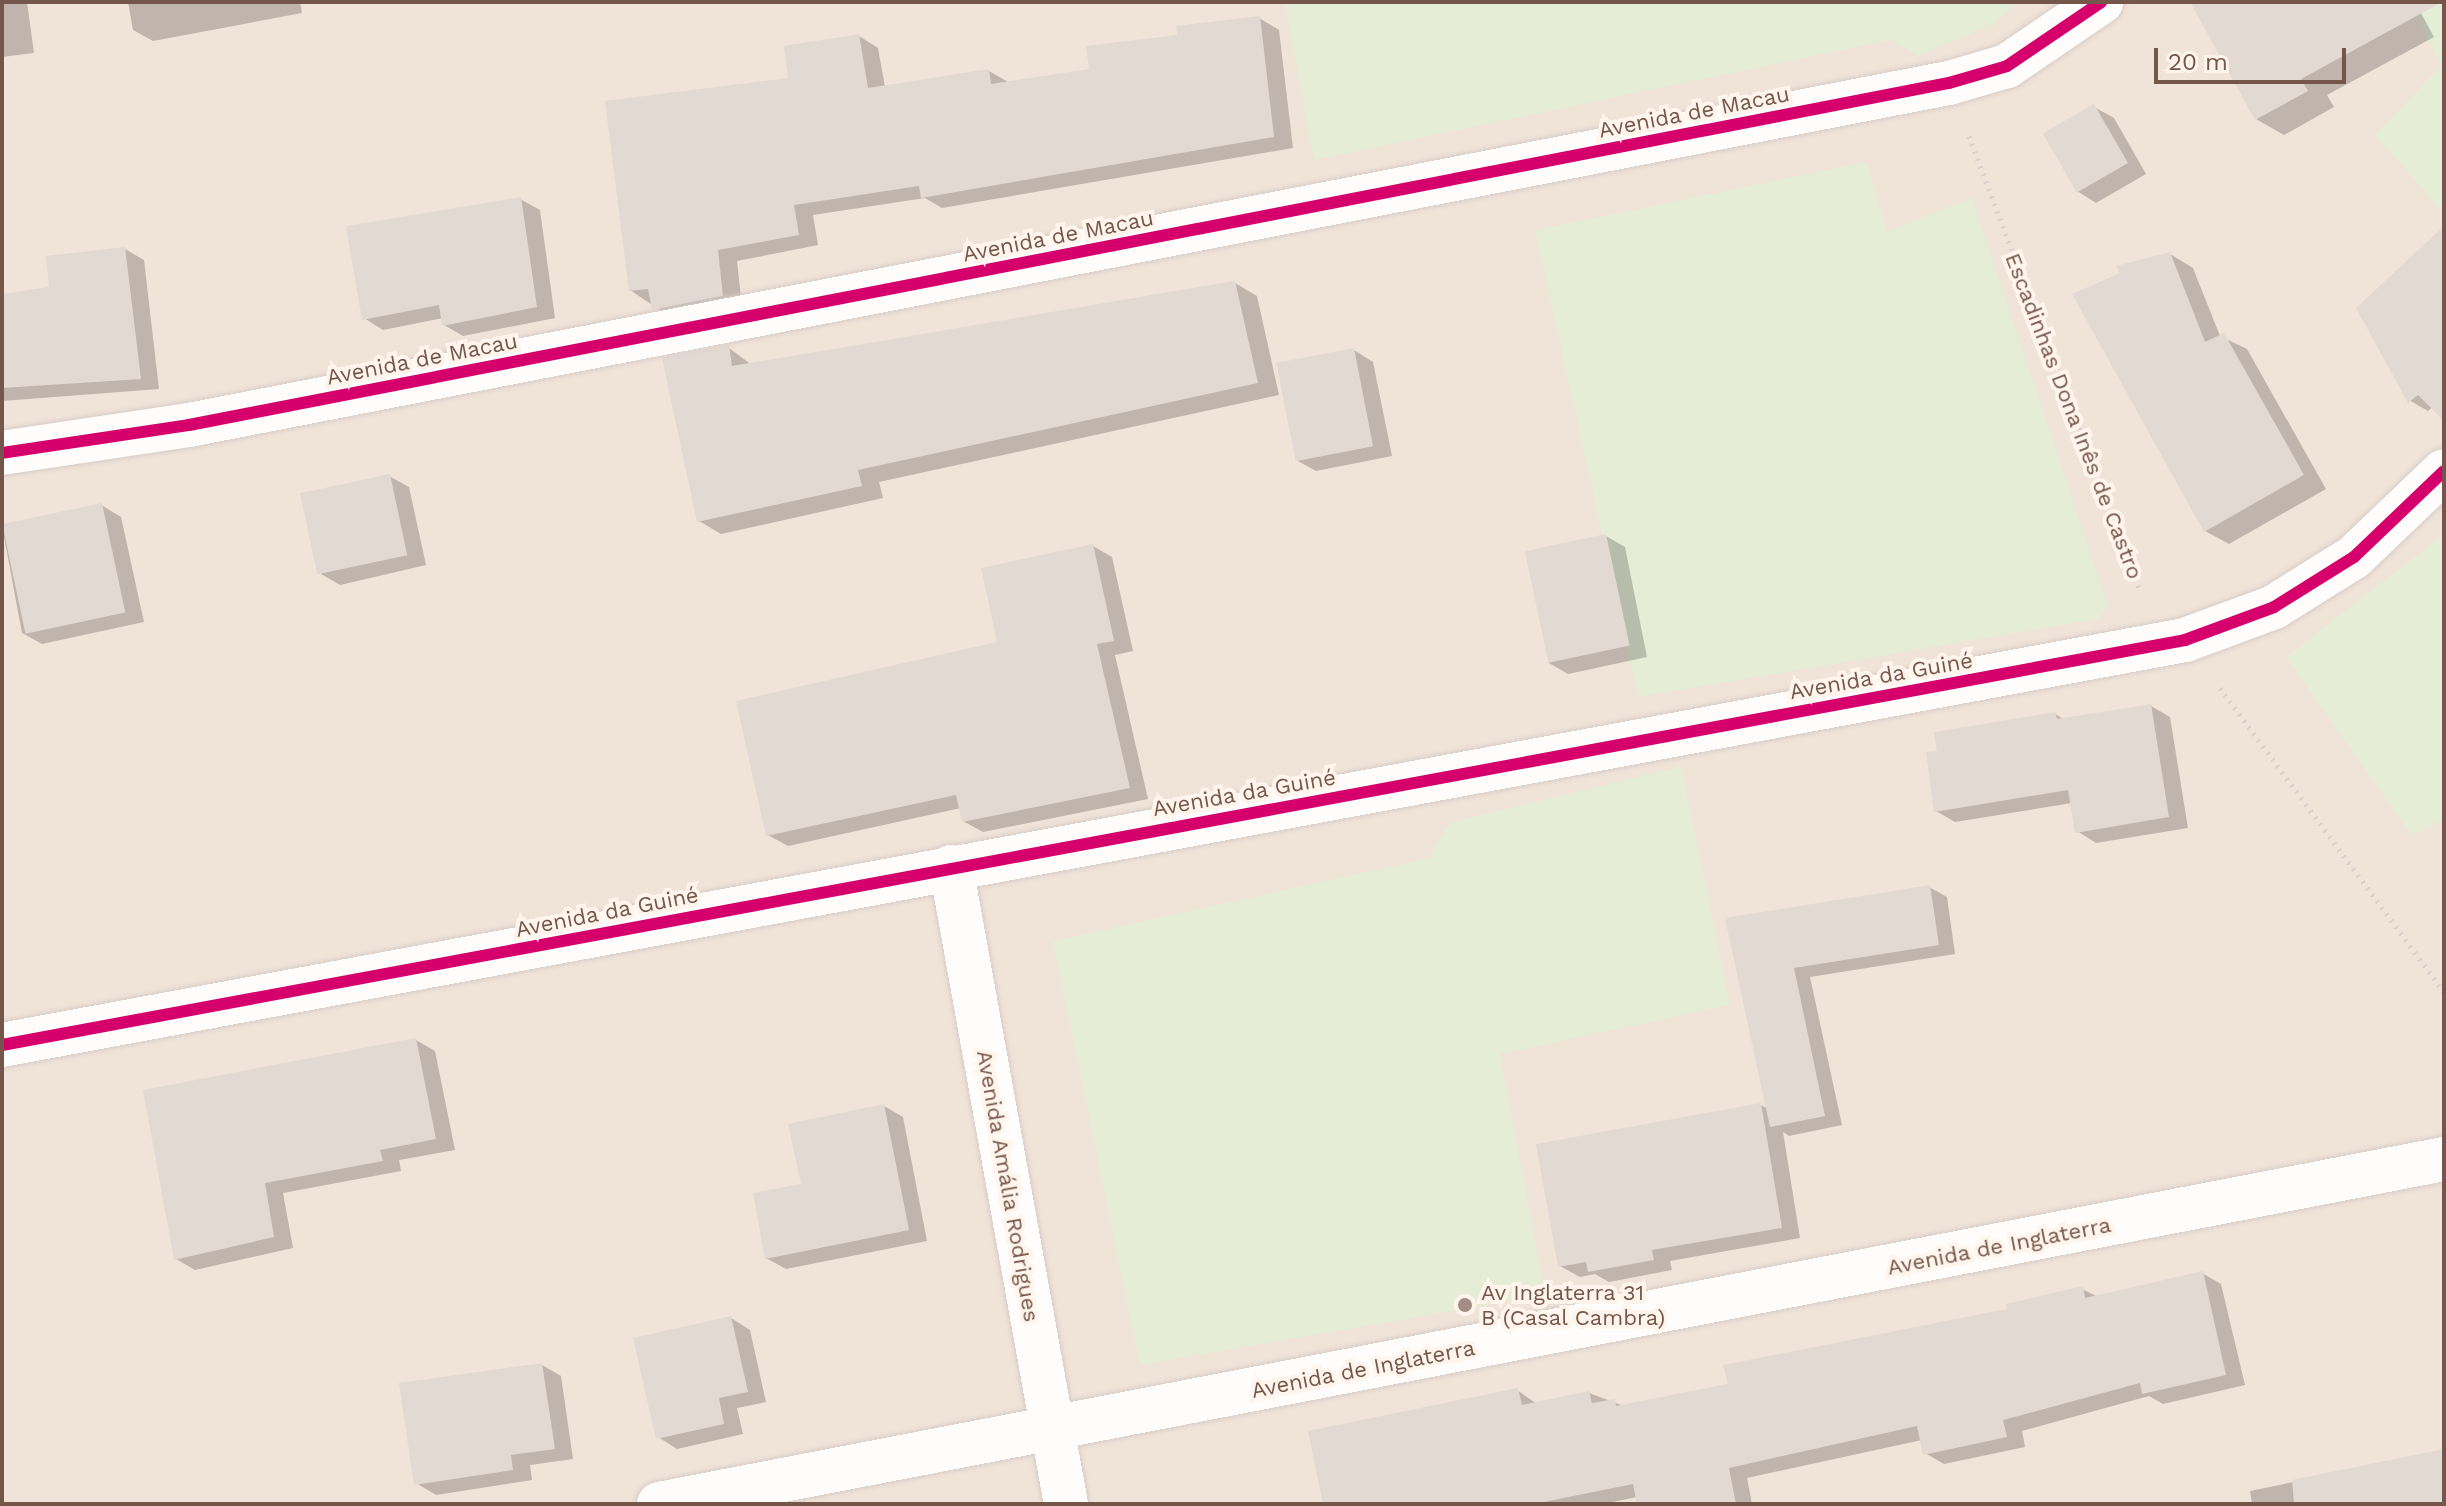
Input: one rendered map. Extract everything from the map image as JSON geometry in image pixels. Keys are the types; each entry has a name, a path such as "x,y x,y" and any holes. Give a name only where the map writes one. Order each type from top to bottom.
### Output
{"street":[{"name":"Avenida de Macau","path":"2,453 204,422 1949,83 2007,66 2101,2"},
{"name":"Avenida da Guiné","path":"2,1045 2185,640 2274,607 2354,557 2444,471"},
{"name":"Avenida Amália Rodrigues","path":"951,867 1066,1504"},
{"name":"Avenida de Inglaterra","path":"659,1504 2444,1159"}],"shaded area":[{"path":"2,2 2444,2 2444,1504 2,1504"}],"green space":[{"path":"1285,2 2019,2 1993,24 1919,56 1891,40 1314,160"},
{"path":"2412,2 2444,2 2444,213 2375,135 2440,67"},
{"path":"1866,162 1887,231 1972,198 2108,606 2099,619 1638,697 1535,230"},
{"path":"2444,534 2444,819 2412,836 2286,657"},
{"path":"1681,766 1730,1005 1500,1054 1545,1295 1140,1365 1053,941 1429,858 1449,823"}],"building":[{"path":"2190,2 2442,2 2301,79 2308,91 2255,120"},
{"path":"1260,16 1274,137 921,198 919,186 794,205 799,235 718,250 723,296 652,310 648,289 629,291 605,101 788,78 784,46 859,34 868,88 989,69 991,84 1089,69 1086,46 1177,35 1176,26"},
{"path":"2094,104 2128,163 2077,192 2043,134"},
{"path":"521,197 537,307 442,326 439,305 362,320 346,226"},
{"path":"2444,226 2444,421 2418,395 2408,403 2356,308"},
{"path":"125,247 141,379 2,388 2,294 49,287 46,256"},
{"path":"2170,252 2205,342 2224,333 2304,475 2204,532 2072,294 2120,273 2116,266"},
{"path":"1235,281 1258,383 858,470 862,486 697,522 662,358 729,345 732,366"},
{"path":"1354,348 1373,446 1296,461 1276,363"},
{"path":"390,474 407,555 317,574 300,493"},
{"path":"102,503 125,613 26,634 2,524"},
{"path":"1606,534 1630,646 1549,663 1525,551"},
{"path":"1093,544 1114,641 1097,644 1130,788 962,822 956,795 766,836 736,701 997,642 981,568"},
{"path":"2151,704 2169,817 2075,833 2068,790 1934,812 1926,752 1937,751 1934,732 2055,712 2057,719"},
{"path":"1930,885 1939,945 1794,968 1825,1116 1770,1127 1725,918"},
{"path":"416,1038 436,1139 380,1150 383,1161 265,1183 274,1237 174,1260 143,1090"},
{"path":"1761,1103 1782,1228 1652,1250 1654,1260 1588,1272 1586,1262 1558,1267 1536,1144"},
{"path":"884,1104 909,1230 765,1259 753,1193 801,1184 788,1124"},
{"path":"2203,1271 2226,1375 2142,1394 2140,1383 2003,1420 2007,1437 1923,1455 1917,1426 1729,1468 1736,1504 1637,1504 1633,1484 1534,1504 1323,1504 1308,1431 1518,1388 1522,1405 1589,1391 1592,1403 1615,1399 1616,1406 1728,1384 1723,1365 2007,1309 2006,1304 2083,1286 2085,1298"},
{"path":"731,1316 748,1392 719,1398 724,1424 656,1439 633,1338"},
{"path":"542,1363 555,1449 511,1455 513,1470 414,1485 399,1383"},
{"path":"2444,1449 2444,1504 2294,1504 2292,1480"}],"cycle path":[{"path":"2,453 189,425 1949,83 2007,66 2101,2"},
{"path":"2,1045 2185,640 2274,607 2354,557 2444,471"}],"place":[{"name":"Av Inglaterra 31 B (Casal Cambra)","path":"1465,1305"}]}
